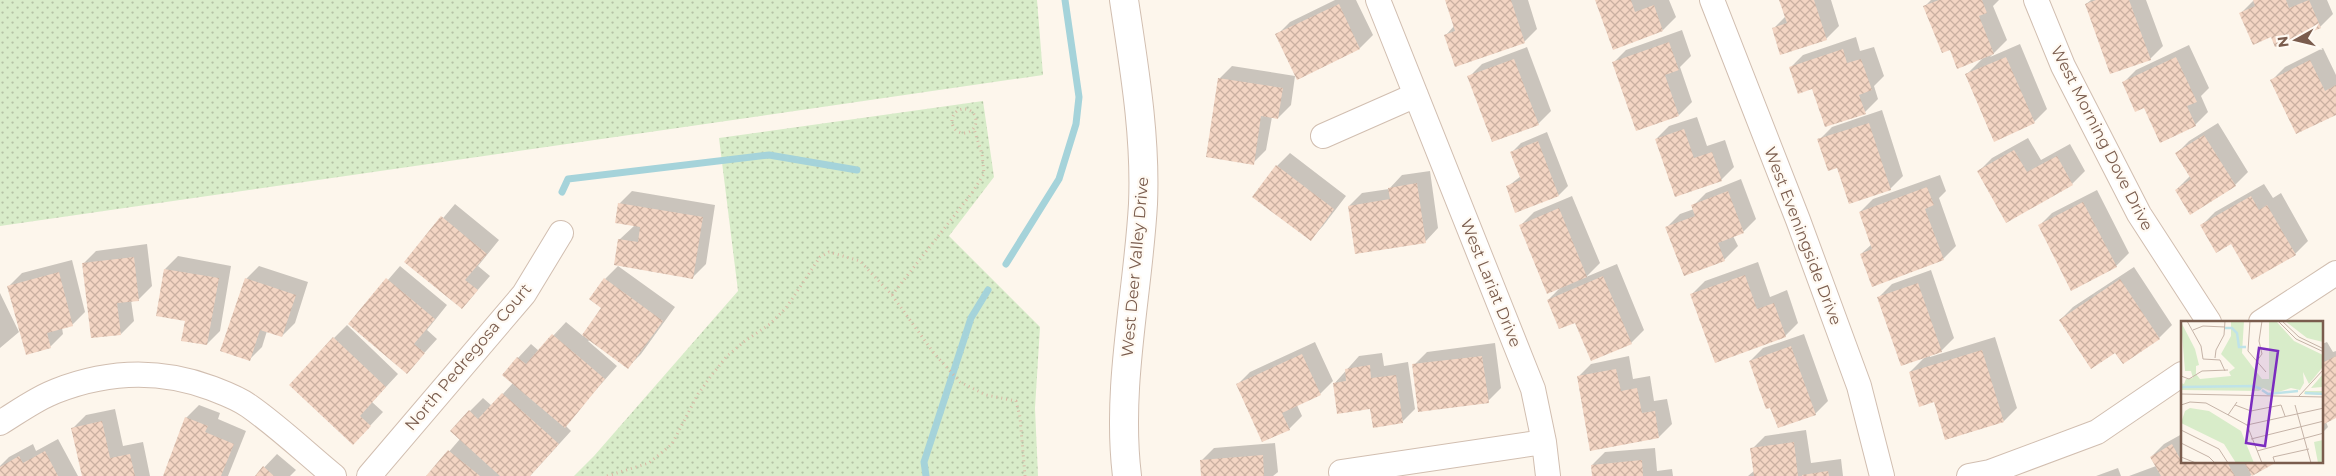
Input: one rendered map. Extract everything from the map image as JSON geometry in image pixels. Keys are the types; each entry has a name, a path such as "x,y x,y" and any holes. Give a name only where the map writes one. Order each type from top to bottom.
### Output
{"street":[{"name":"West Deer Valley Drive","path":"1124,0 1136,77 1142,155 1140,241 1127,365 1125,408 1128,476"},
{"name":"West Lariat Drive","path":"1378,0 1532,389 1544,442 1548,476"},
{"name":"West Eveningside Drive","path":"1712,0 1798,220 1859,386 1882,476"},
{"name":"West Morning Dove Drive","path":"2036,0 2063,66 2138,214 2208,321"},
{"path":"1323,136 1416,95"},
{"name":"North Pedregosa Court","path":"369,476 524,294 561,234"},
{"path":"2262,321 2336,273"},
{"path":"0,423 54,391 82,382 117,375 168,376 194,382 248,405 334,476"},
{"path":"1969,476 1990,472 2097,432 2181,375"},
{"path":"1341,472 1544,442"}],"path":[{"path":"892,295 972,193 984,174 984,164 974,129 976,118 971,111 959,110 953,116 953,127 959,133 967,133 974,129"},
{"path":"607,476 649,463 672,444 698,394 727,356 770,324 786,308 820,257 829,252 838,253 860,261 892,295 934,352 960,382 986,395 1016,401 1020,417 1025,476"}],"green space":[{"path":"0,0 1037,0 1043,75 0,226"},
{"path":"983,101 994,177 949,236 1040,327 1035,408 1038,476 574,476 594,456 738,291 719,138"}],"building":[{"path":"1445,0 1511,0 1525,43 1455,67 1444,35 1455,31"},
{"path":"1595,0 1631,0 1635,12 1654,5 1663,31 1613,50"},
{"path":"1779,0 1814,0 1827,40 1780,55 1772,28 1787,23"},
{"path":"1939,0 1982,0 1987,13 1979,16 1994,54 1957,69 1950,50 1942,53 1923,6"},
{"path":"2096,0 2129,0 2151,60 2110,74 2085,4"},
{"path":"2253,0 2286,0 2289,8 2309,0 2321,28 2275,47 2271,37 2253,45 2239,13 2255,6"},
{"path":"1339,4 1360,49 1297,80 1275,34"},
{"path":"1669,42 1679,70 1665,75 1679,116 1636,131 1612,62"},
{"path":"1843,49 1847,63 1861,59 1872,90 1859,95 1866,114 1825,127 1812,89 1798,94 1789,67"},
{"path":"2006,57 2035,123 1994,142 1965,74"},
{"path":"2176,57 2197,102 2187,106 2196,126 2160,143 2144,108 2135,112 2122,82"},
{"path":"1514,59 1539,125 1492,142 1467,76"},
{"path":"2310,60 2325,91 2336,85 2336,115 2296,134 2270,80"},
{"path":"1218,78 1283,88 1278,119 1261,116 1254,165 1206,157"},
{"path":"1869,123 1891,190 1849,204 1837,168 1828,171 1817,139"},
{"path":"1684,129 1694,158 1712,152 1722,181 1675,197 1655,139"},
{"path":"2204,135 2236,186 2190,215 2175,190 2191,179 2175,153"},
{"path":"1538,141 1559,196 1515,213 1506,186 1521,180 1510,152"},
{"path":"2014,150 2027,172 2057,156 2073,185 2006,223 1977,171"},
{"path":"1276,165 1334,209 1311,241 1252,197"},
{"path":"1417,183 1426,243 1355,254 1348,206 1390,199 1388,188"},
{"path":"1927,187 1934,205 1925,209 1944,260 1872,287 1860,254 1872,249 1859,212"},
{"path":"1728,191 1744,233 1718,243 1725,261 1684,276 1665,227 1695,216 1691,205"},
{"path":"2251,196 2259,210 2267,205 2296,255 2252,280 2231,244 2216,253 2200,225"},
{"path":"2083,202 2117,267 2071,291 2038,225"},
{"path":"618,203 703,217 693,279 614,265 618,239 638,242 640,227 615,223"},
{"path":"1559,208 1587,277 1547,294 1519,225"},
{"path":"441,216 487,254 465,280 478,290 462,309 404,262"},
{"path":"134,257 139,301 117,303 121,335 91,338 82,263"},
{"path":"164,269 219,278 207,345 181,341 185,321 156,316"},
{"path":"59,272 73,326 47,333 51,348 26,355 7,286"},
{"path":"1745,275 1757,309 1774,303 1786,337 1715,363 1690,294"},
{"path":"1603,276 1632,344 1591,361 1575,323 1559,329 1547,300"},
{"path":"245,278 296,295 282,337 260,330 250,361 220,351"},
{"path":"386,278 435,319 414,344 425,353 407,374 348,324"},
{"path":"604,278 663,321 628,369 582,335 601,308 589,299"},
{"path":"2120,279 2160,339 2123,364 2115,353 2091,369 2059,320"},
{"path":"1918,283 1942,352 1901,366 1877,297"},
{"path":"552,334 605,379 565,428 502,375 517,357 526,364"},
{"path":"333,337 386,387 360,416 371,426 353,445 289,385"},
{"path":"1791,346 1816,415 1778,428 1770,408 1766,409 1749,361"},
{"path":"1982,350 2004,422 1945,440 1934,402 1919,407 1909,372"},
{"path":"1302,354 1321,395 1282,413 1290,430 1262,442 1236,384"},
{"path":"1482,356 1489,403 1418,412 1412,364"},
{"path":"2336,356 2336,418 2324,424 2324,362"},
{"path":"1370,365 1371,378 1396,375 1403,423 1373,428 1370,409 1337,414 1333,383 1346,381 1345,369"},
{"path":"1616,369 1621,391 1637,388 1642,413 1655,411 1659,438 1590,451 1577,376"},
{"path":"502,393 559,444 530,476 500,476 450,431 469,410 478,419"},
{"path":"185,417 208,426 205,432 234,444 221,476 163,476"},
{"path":"102,421 110,458 130,454 135,476 82,476 71,428"},
{"path":"1794,442 1798,476 1754,476 1750,448"},
{"path":"2172,444 2181,464 2228,464 2235,476 2161,476 2150,457"},
{"path":"448,450 480,476 426,476"},
{"path":"45,451 58,476 0,476 0,467 19,456 23,463"},
{"path":"1263,455 1264,476 1201,476 1200,460"},
{"path":"1642,460 1643,476 1592,476 1591,465"},
{"path":"2245,464 2273,464 2252,476"},
{"path":"263,466 274,476 255,476"},
{"path":"1828,471 1829,476 1802,476 1802,475"}],"waterway":[{"path":"1006,264 1059,179 1076,124 1079,97 1065,0"},
{"path":"562,192 568,179 769,155 857,170"},
{"path":"926,476 924,462 971,318 988,290"}]}
